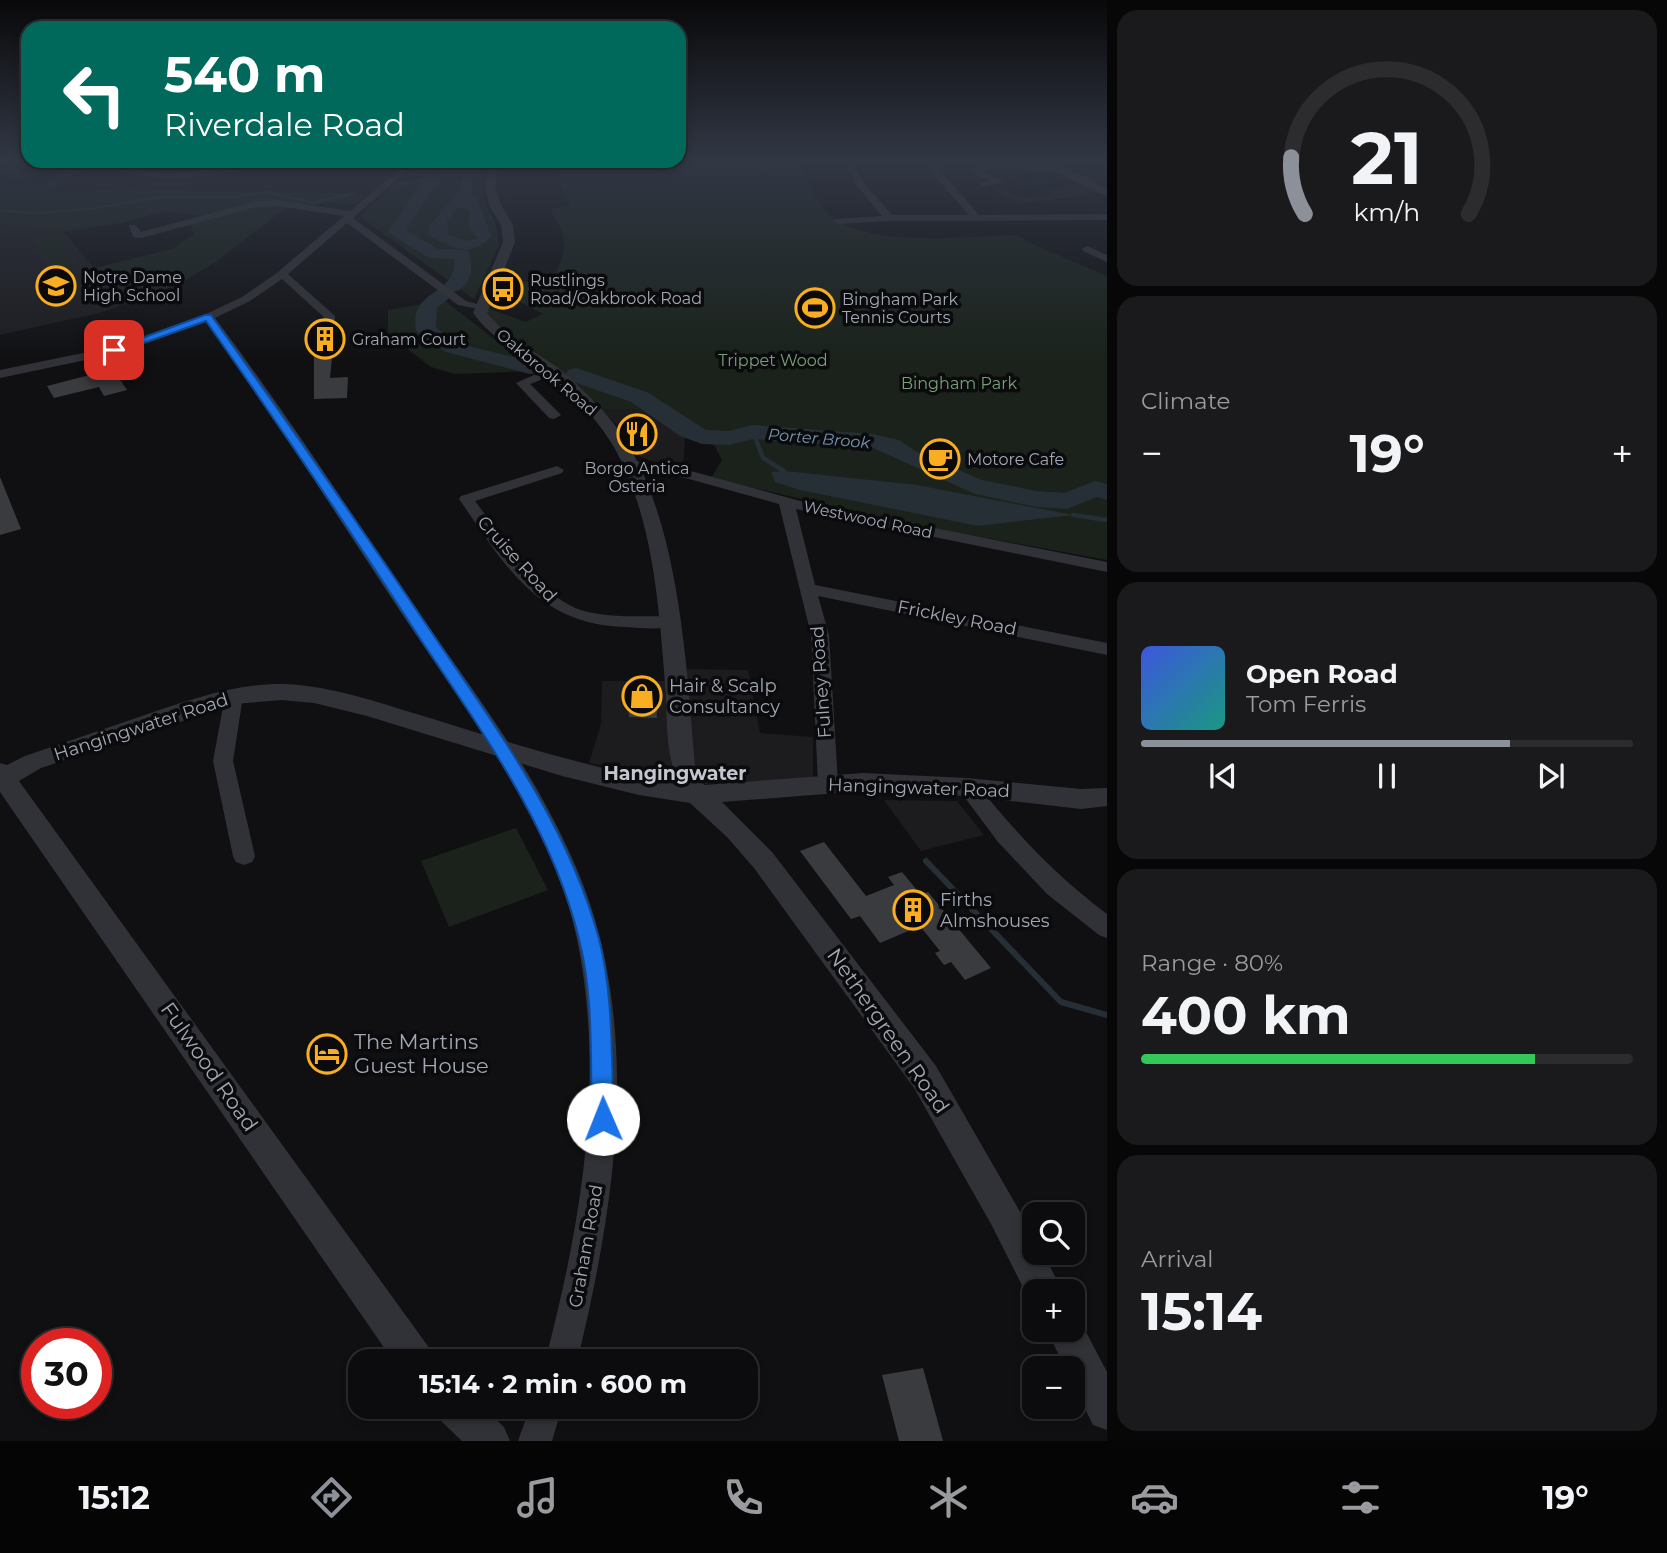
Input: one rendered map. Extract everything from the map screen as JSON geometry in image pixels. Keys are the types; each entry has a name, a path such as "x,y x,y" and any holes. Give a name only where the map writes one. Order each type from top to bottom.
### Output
{"street":[{"path":"132,227 136,234 141,235 173,227"},
{"path":"0,374 114,350 208,317 263,289 337,227"},
{"name":"Oakbrook Road","path":"364,227 462,303 480,308 483,318 552,371 609,426 631,464 662,570 683,767 697,795"},
{"path":"480,308 509,242 507,227"},
{"path":"1087,249 1107,259"},
{"path":"282,274 331,318"},
{"name":"Graham Road","path":"208,317 313,465 503,750 548,829 572,883 590,941 598,997 603,1119 597,1195 583,1276 564,1349"},
{"path":"552,371 522,383 554,415"},
{"name":"Westwood Road","path":"631,464 691,475 786,501 1107,567"},
{"name":"Cruise Road","path":"557,470 466,499 514,561 556,605 577,615 603,621 669,622"},
{"name":"Fulney Road","path":"786,501 820,635 828,783"},
{"name":"Frickley Road","path":"809,594 1107,649"},
{"name":"Hangingwater Road","path":"1,777 33,762 200,705 234,696 282,692 314,695 369,708 503,750 639,786 697,795 828,783 967,787 1081,799 1107,797"},
{"path":"234,696 223,761 244,856"},
{"name":"Fulwood Road","path":"1,777 408,1349"},
{"path":"967,787 1006,836 1055,887 1107,928"},
{"name":"Nethergreen Road","path":"697,795 736,830 771,870 925,1077 1038,1279"},
{"path":"1071,1342 1107,1411"},
{"path":"467,1419 490,1441"},
{"path":"535,1441 542,1419"}],"shaded area":[{"name":"Notre Dame High School","path":"0,227 64,232 94,268 130,303 99,313 0,335"},
{"path":"429,227 448,227 449,235 467,241 478,238 468,227 488,227 491,236 476,247 461,249 428,234"},
{"path":"640,409 685,438 683,465 657,463 641,457 617,425 602,411"},
{"path":"785,471 917,485 1073,515 978,526 800,490 775,482 771,472"},
{"path":"679,669 748,670 760,733 813,737 813,780 705,784 589,763 601,724 602,681 680,681"},
{"path":"884,800 957,801 984,835 921,851"}],"green space":[{"path":"26,227 94,227 64,232"},
{"path":"191,227 261,227 217,261 181,283 130,303 94,268 172,249 194,234"},
{"path":"374,227 496,227 499,245 474,299"},
{"name":"Bingham Park","path":"560,227 852,227 899,237 1017,235 1107,276 1107,560 910,524 711,478 722,460 714,445 685,438 640,409 602,411 485,317 484,307 526,322 543,314 503,293 508,281 552,282 563,253"},
{"path":"57,234 78,264 51,269 31,238"},
{"path":"436,294 535,371 455,374 431,367 388,334 388,310 424,304"},
{"path":"516,828 548,890 449,927 421,861"}],"building":[{"path":"335,328 330,378 348,377 347,398 314,399 314,351 318,329"},
{"path":"113,369 127,390 104,396 99,387 54,398 47,386"},
{"path":"0,477 21,529 0,535"},
{"path":"626,682 655,682 657,718 629,717"},
{"name":"Firths Almshouses","path":"824,842 866,896 894,885 888,877 902,872 921,895 928,892 991,968 965,980 951,962 944,965 935,953 940,951 920,926 880,943 860,916 851,919 800,851"},
{"path":"923,1368 943,1441 899,1441 882,1375"}],"waterway":[{"name":"Porter Brook","path":"399,227 396,232 435,254 461,254 463,273 451,288"},
{"name":"Porter Brook","path":"441,295 426,310 426,331 453,348 530,368"},
{"name":"Porter Brook","path":"576,375 639,397 688,431 702,437 729,438 753,432 873,441 890,445 906,456 975,486 1036,499 1067,501 1095,489 1107,492"},
{"path":"753,432 763,458 784,471"},
{"path":"1073,515 1107,520"},
{"path":"926,861 1061,1002 1107,1015"}],"place":[{"name":"Notre Dame High School","path":"56,286"},
{"name":"Rustlings Road/Oakbrook Road","path":"503,289"},
{"name":"Bingham Park Tennis Courts","path":"815,308"},
{"name":"Graham Court","path":"325,339"},
{"name":"Borgo Antica Osteria","path":"637,434"},
{"name":"Motore Cafe","path":"940,459"},
{"name":"Hair & Scalp Consultancy","path":"642,696"},
{"name":"Firths Almshouses","path":"913,910"},
{"name":"The Martins Guest House","path":"327,1054"}],"district":[{"name":"Hangingwater","path":"675,773"}],"route":[{"path":"114,350 208,317 313,465 503,750 548,829 572,883 590,941 598,997 603,1119"}],"park label":[{"name":"Trippet Wood","path":"773,360"}]}
